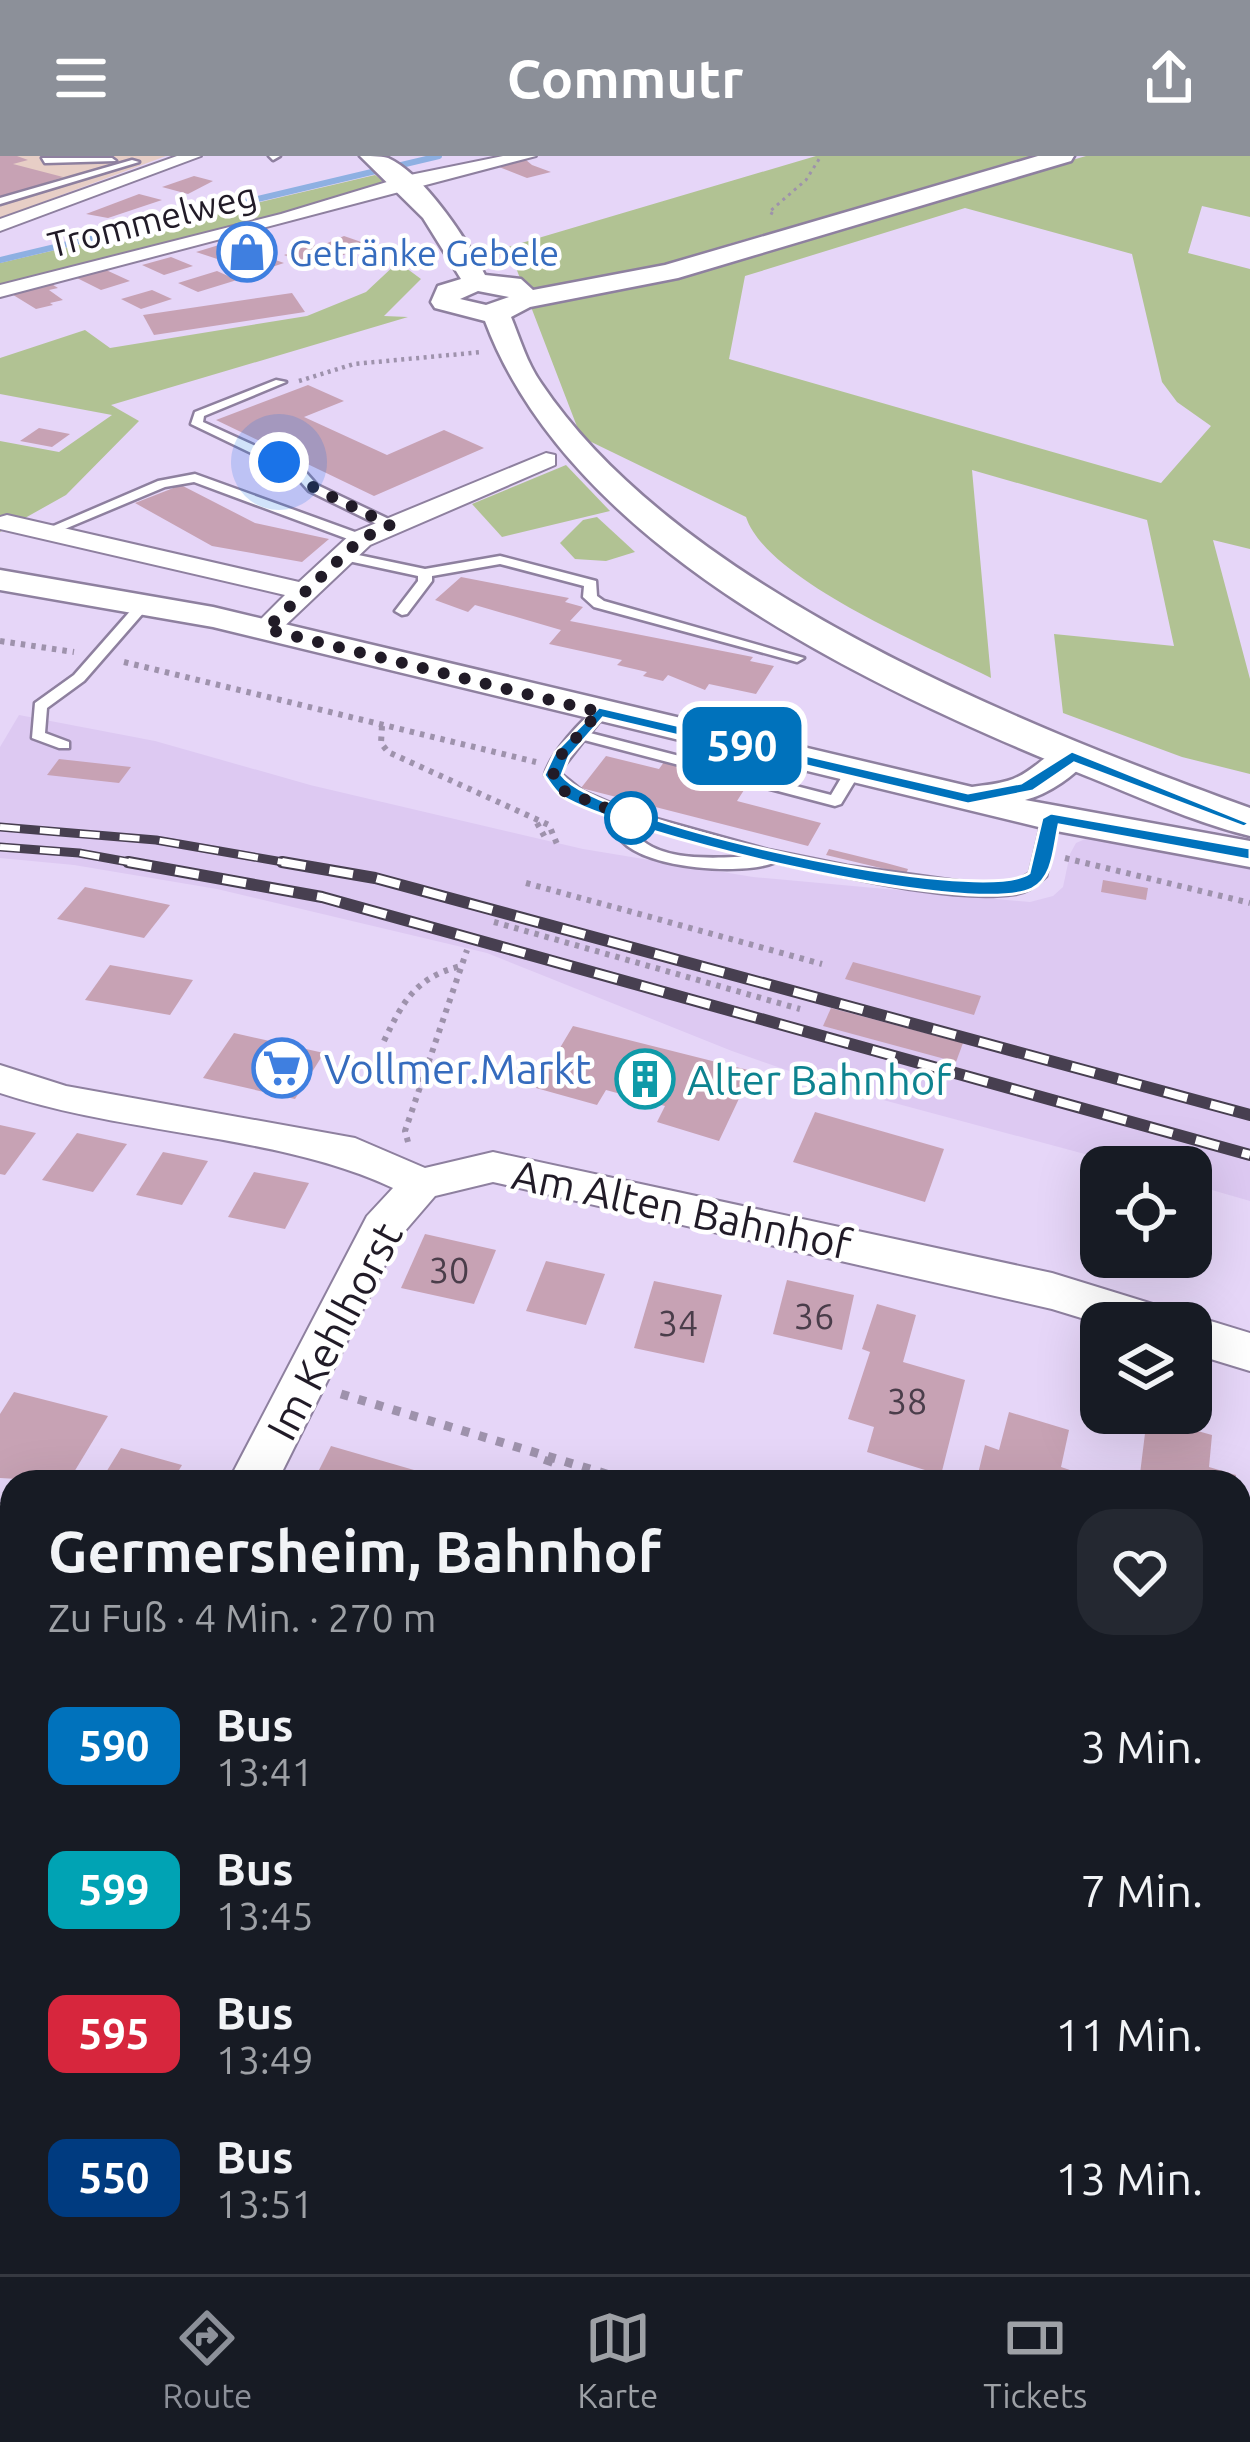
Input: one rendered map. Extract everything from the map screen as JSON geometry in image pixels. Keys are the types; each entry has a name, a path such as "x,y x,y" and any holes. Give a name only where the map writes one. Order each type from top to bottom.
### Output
{"main road":[{"path":"391,173 457,245 476,283 454,288 445,302 458,310 670,272 1063,156"},
{"path":"510,299 528,386 594,469 708,563 812,627 1072,756 1250,823"}],"street":[{"path":"0,225 193,156"},
{"name":"Trommelweg","path":"0,291 287,218 391,173 528,156"},
{"path":"266,629 352,548 390,525 546,460"},
{"path":"7,523 305,592"},
{"path":"0,580 145,603 266,629 583,729 853,771 968,799 1041,827 1250,854"},
{"path":"968,799 1027,788 1072,756"},
{"path":"1041,827 1114,772"},
{"path":"0,1079 64,1100 355,1153 422,1184"},
{"name":"Am Alten Bahnhof","path":"422,1184 493,1167 1088,1302"},
{"name":"Im Kehlhorst","path":"259,1470 382,1228 422,1184"},
{"path":"1212,1340 1250,1352"}],"lane":[{"path":"45,160 135,162 166,168"},
{"path":"0,201 135,162"},
{"path":"280,382 199,414 197,424 297,470 314,488 390,525"},
{"path":"44,533 177,478 195,478 352,548 425,573 500,560 591,584 590,597 599,604 797,658"},
{"path":"402,611 425,581 425,573"},
{"path":"64,745 37,736 40,706 100,656 145,603"},
{"path":"583,729 555,766 556,784 618,814 631,841 653,851 728,866 781,859 880,878 997,890 1024,886 1038,876 1041,827"}],"path":[{"path":"280,382 303,381 355,364 482,352"},
{"path":"0,641 100,656 555,766"},
{"path":"382,726 380,743 388,752 552,829 556,844"},
{"path":"536,822 547,841"},
{"path":"1041,827 1250,903"},
{"path":"526,883 822,964"},
{"path":"494,922 800,1009"},
{"path":"422,1184 405,1131 466,950"},
{"path":"384,1041 410,987 428,973 461,966"},
{"path":"305,1384 593,1470"},
{"path":"545,1470 550,1457"}],"shaded area":[{"path":"0,156 166,156 0,218"},
{"path":"19,715 155,741 310,785 583,849 753,877 1030,902 1053,896 1063,887 1070,854 1076,843 1090,837 1250,869 1250,1201 1212,1190 1212,1146 1080,1146 1080,1153 835,1087 487,953 217,889 0,858 0,747"}],"green space":[{"path":"816,156 1037,156 729,244 735,258 1086,156 1250,156 1250,217 1202,206 1188,253 1250,269 1250,549 1213,540 1250,679 1250,774 1182,757 1063,713 1054,634 1174,646 1147,520 972,470 991,678 817,588 760,541 746,517 581,437 508,247","holes":["965,208 1132,254 1162,382 1177,402 1211,426 1161,483 729,359 745,276"]},
{"path":"375,175 382,180 381,187 0,290 0,263"},
{"path":"398,262 421,279 384,316 408,317 111,405 139,421 66,495 0,532 0,441 59,452 112,415 0,394 0,358 85,330 110,348 307,316 366,292"},
{"path":"566,465 610,511 502,537 472,504"},
{"path":"597,517 635,552 606,561 575,559 560,543 583,520"}],"building":[{"path":"0,156 17,156 28,160 13,164 63,177 0,198"},
{"path":"526,160 551,172 527,178 499,167"},
{"path":"194,176 213,181 188,194 162,187"},
{"path":"139,194 162,200 108,218 86,214"},
{"path":"344,236 367,244 316,268 284,255 306,242 318,247"},
{"path":"232,241 284,263 257,272 196,252"},
{"path":"171,257 193,266 164,275 142,265"},
{"path":"106,270 130,281 101,290 77,278"},
{"path":"217,271 237,280 198,292 178,283"},
{"path":"50,283 58,288 49,290 63,300 50,303 53,305 36,309 10,293"},
{"path":"152,290 172,299 141,309 121,299"},
{"path":"292,293 305,312 154,335 143,315"},
{"path":"308,385 344,401 304,417 387,455 444,430 484,448 374,496 216,420"},
{"path":"39,428 70,434 52,447 20,441"},
{"path":"181,485 255,523 329,539 302,562 212,546 135,503"},
{"path":"461,577 569,598 565,602 583,607 570,621 753,657 750,661 774,666 756,694 709,684 705,690 668,675 663,681 643,676 647,672 617,665 622,660 549,644 561,630 475,605 468,612 435,600"},
{"path":"669,755 728,769 719,784 744,790 737,801 821,823 808,846 581,788 606,756 659,769"},
{"path":"59,759 131,767 119,783 47,775"},
{"path":"829,849 908,869 906,874 826,855"},
{"path":"1103,880 1148,888 1146,900 1101,892"},
{"path":"85,887 170,905 144,938 57,919"},
{"path":"853,962 981,996 974,1015 845,979"},
{"path":"110,965 193,980 170,1015 85,1000"},
{"path":"831,1008 963,1043 956,1062 823,1026"},
{"name":"Alter Bahnhof","path":"573,1026 752,1071 719,1141 657,1122 665,1106 606,1090 597,1105 536,1088"},
{"path":"234,1033 324,1053 295,1099 203,1078"},
{"path":"815,1112 944,1149 925,1202 793,1162"},
{"path":"0,1125 36,1133 5,1175 0,1174"},
{"path":"77,1133 127,1144 93,1192 42,1180"},
{"path":"163,1152 208,1161 182,1205 136,1195"},
{"path":"254,1172 309,1183 285,1229 228,1217"},
{"path":"425,1234 496,1250 474,1304 401,1288"},
{"path":"546,1261 605,1274 586,1325 526,1311"},
{"path":"787,1280 854,1295 842,1350 773,1334"},
{"path":"654,1281 722,1295 704,1363 634,1348"},
{"path":"877,1304 916,1315 903,1362 965,1380 942,1470 925,1470 867,1452 874,1427 848,1419 870,1352 862,1349"},
{"path":"14,1392 108,1416 75,1470 0,1470 0,1414"},
{"path":"1009,1412 1069,1430 1061,1467 1070,1470 979,1470 985,1445 999,1450"},
{"path":"1145,1434 1212,1435 1209,1467 1219,1470 1140,1470"},
{"path":"331,1446 414,1470 319,1470"},
{"path":"121,1448 182,1465 179,1470 107,1470"}],"waterway":[{"path":"0,260 439,156"}],"railway":[{"path":"0,827 156,840 300,865"},
{"path":"0,847 79,853 145,865"},
{"path":"128,862 322,897 1250,1155"},
{"path":"282,862 375,878 1250,1115"}],"bus line":[{"name":"590","path":"1250,823 1072,756 1027,788 968,799 599,712 561,755 553,775 564,791 618,814 781,859 880,878 997,890 1024,886 1038,876 1051,818 1250,854"}],"place":[{"name":"Getränke Gebele","path":"247,252"},
{"name":"Vollmer.Markt","path":"282,1068"},
{"name":"Alter Bahnhof","path":"645,1079"}],"route":[{"path":"279,462 297,470 314,488 390,525 361,539 266,629 599,712 561,755 553,775 564,791 631,818"}]}
